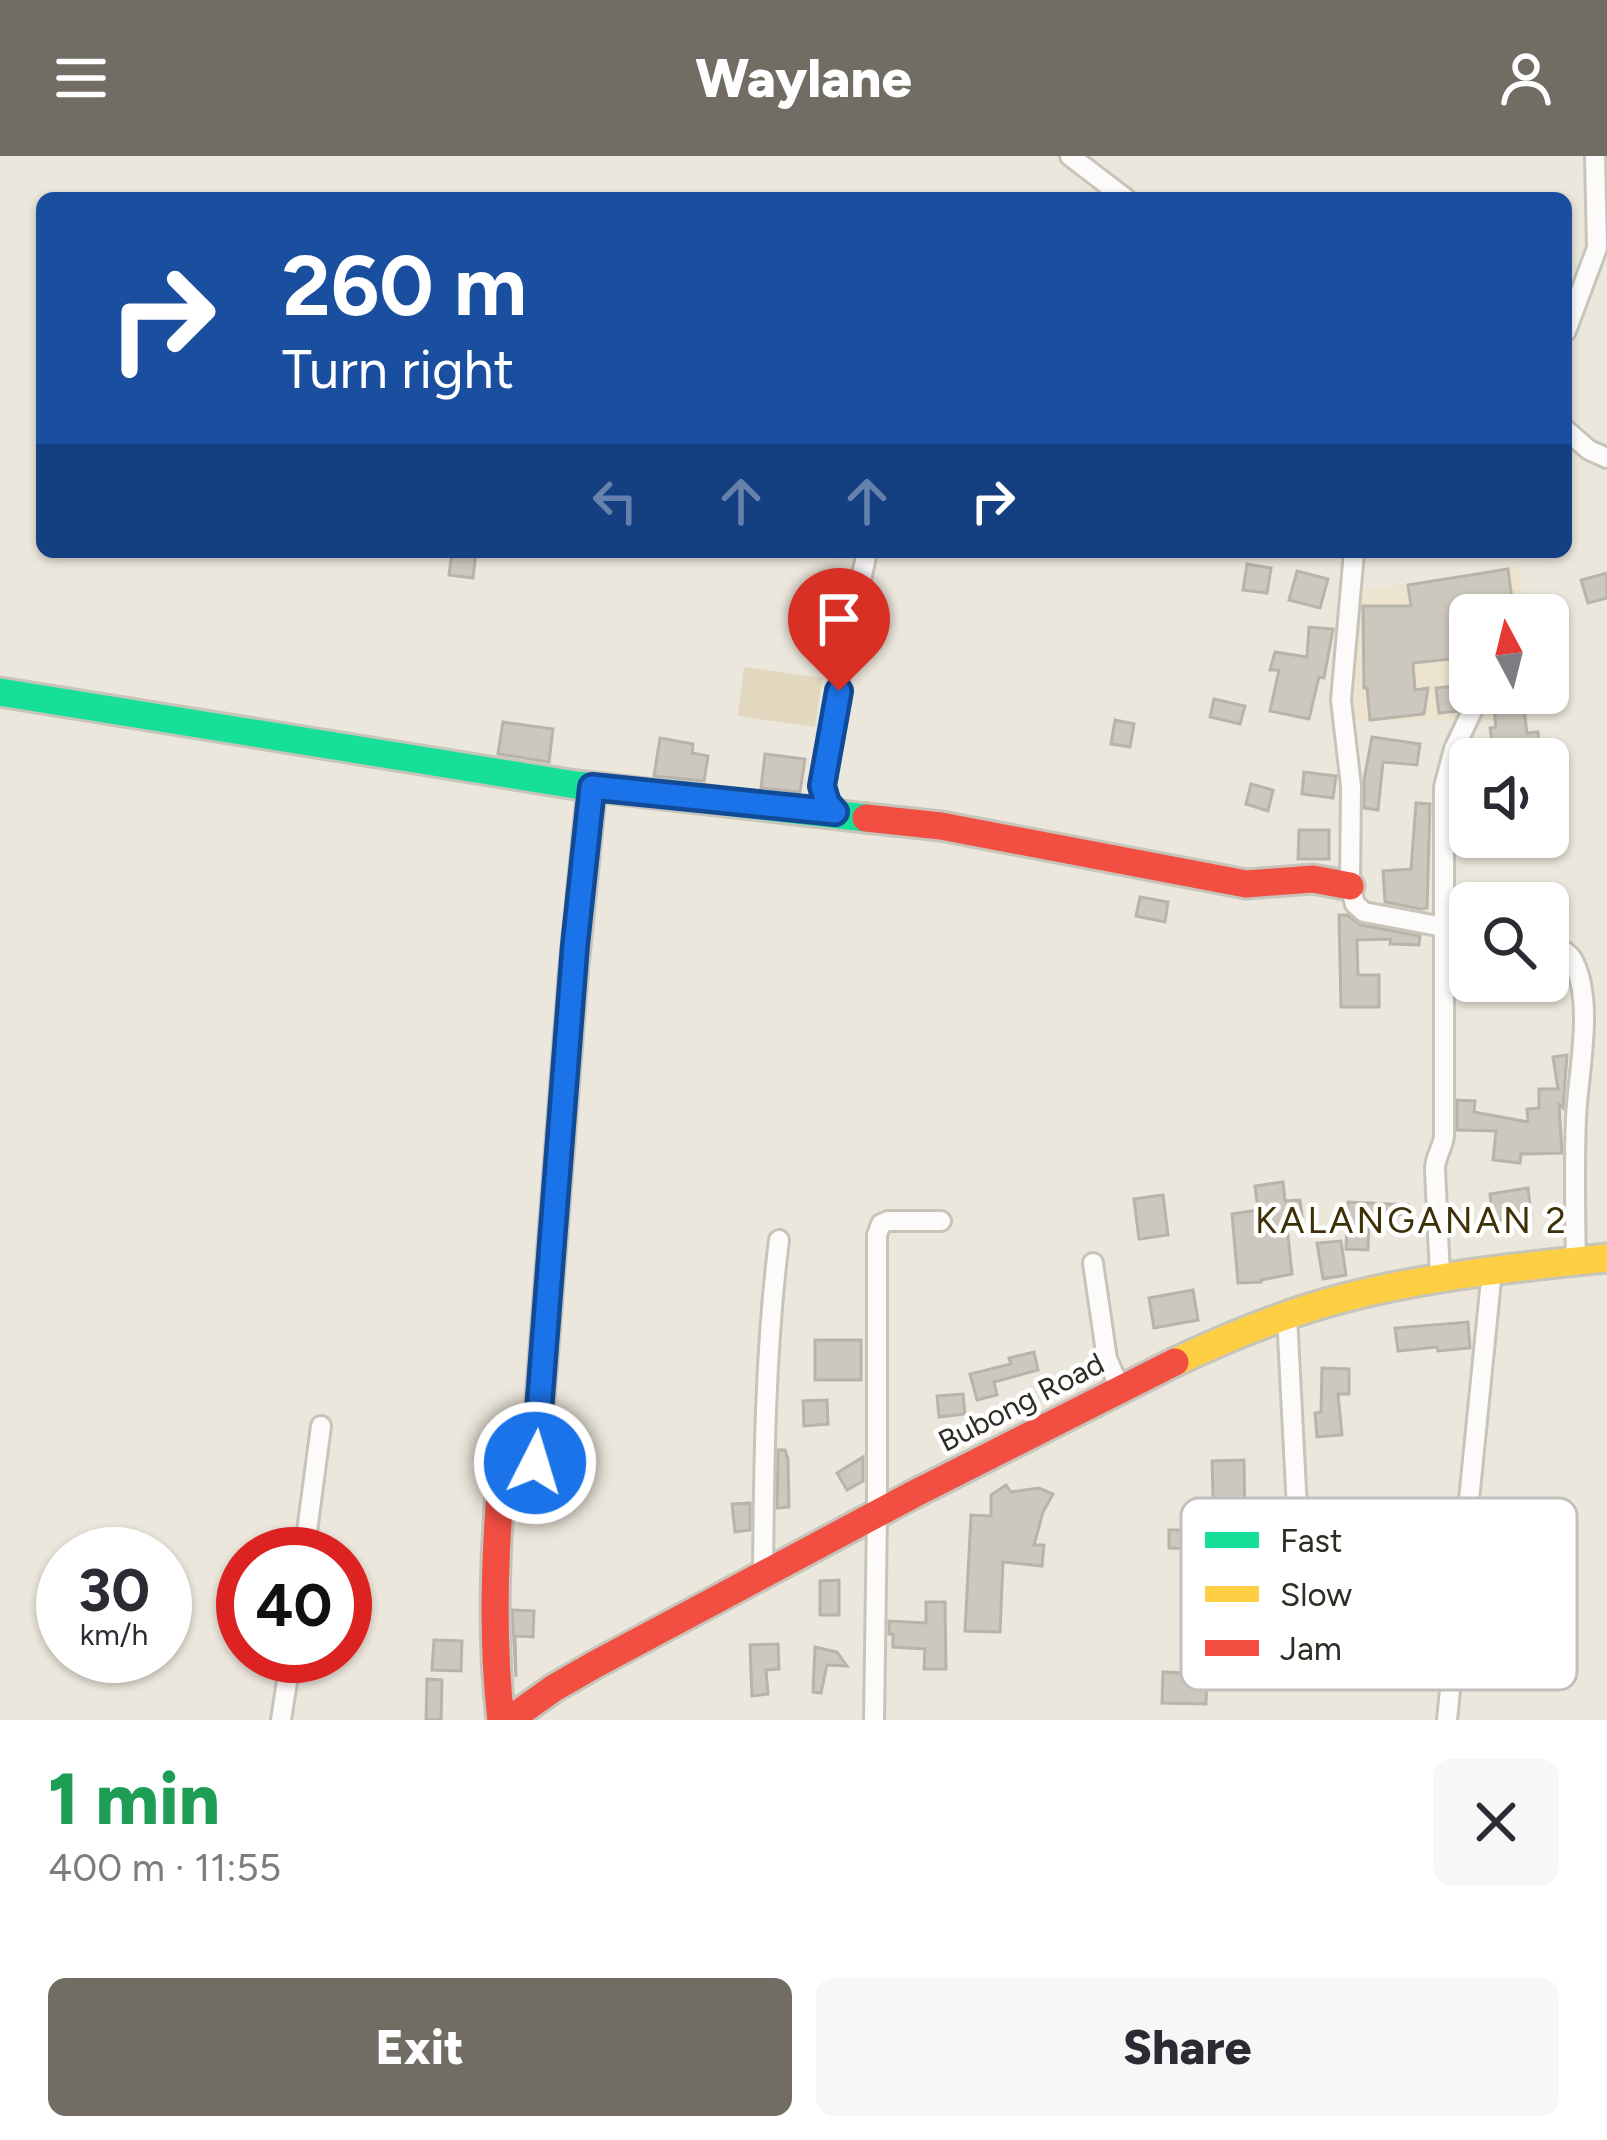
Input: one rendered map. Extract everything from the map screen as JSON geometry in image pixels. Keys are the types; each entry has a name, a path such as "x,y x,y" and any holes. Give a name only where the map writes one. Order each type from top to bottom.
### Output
{"street":[{"path":"1070,156 1117,192"},
{"path":"1572,320 1597,248 1595,156"},
{"path":"1572,435 1607,458"},
{"path":"835,812 823,795 823,776 866,558"},
{"path":"1353,558 1341,700 1351,785 1349,886 1354,904 1364,912 1449,928"},
{"path":"0,692 592,787 960,829 1233,882 1312,879 1349,886"},
{"path":"1441,1276 1435,1158 1444,1139 1444,787 1454,749 1471,714"},
{"path":"504,1720 496,1683 495,1643 500,1495 505,1484 535,1463 575,945 592,787"},
{"path":"1569,955 1582,992 1576,1261"},
{"path":"874,1720 878,1227 888,1221 940,1221"},
{"path":"763,1574 764,1463 779,1240"},
{"name":"Bubong Road","path":"504,1720 594,1665 1120,1388 1287,1316 1334,1300 1441,1276 1607,1258"},
{"path":"1093,1263 1107,1359 1120,1388"},
{"path":"1470,1498 1492,1270"},
{"path":"1287,1316 1296,1498"},
{"path":"308,1527 321,1426"},
{"path":"281,1720 287,1683"},
{"path":"1448,1720 1451,1690"}],"shaded area":[{"path":"1520,566 1521,594 1449,594 1449,714 1526,714 1526,720 1355,720 1357,591"},
{"path":"744,667 822,678 815,727 738,716"}],"building":[{"path":"451,558 475,558 473,578 449,575"},
{"path":"1247,564 1271,568 1267,593 1243,590"},
{"path":"1508,569 1511,594 1449,594 1449,659 1413,663 1415,690 1428,688 1424,714 1370,720 1364,688 1363,606 1411,606 1408,585"},
{"path":"1297,571 1328,579 1320,608 1289,600"},
{"path":"1607,573 1607,598 1588,603 1581,580"},
{"path":"1309,627 1333,629 1324,678 1319,677 1309,719 1270,711 1279,670 1270,670 1275,652 1307,657"},
{"path":"1449,687 1449,712 1439,713 1436,688"},
{"path":"1214,699 1245,706 1240,724 1210,717"},
{"path":"1494,714 1525,714 1527,733 1538,732 1538,738 1492,738 1490,728 1496,727"},
{"path":"1115,720 1134,724 1130,747 1111,744"},
{"path":"503,722 553,729 549,762 498,754"},
{"path":"1372,737 1420,744 1417,765 1383,762 1378,810 1364,808"},
{"path":"660,738 693,744 692,753 708,756 704,781 654,776"},
{"path":"765,754 805,759 800,792 761,788"},
{"path":"1304,772 1336,776 1333,798 1302,794"},
{"path":"1251,784 1273,790 1268,811 1246,804"},
{"path":"1416,803 1430,804 1427,908 1421,909 1385,902 1383,871 1411,869"},
{"path":"1299,830 1329,830 1329,859 1298,859"},
{"path":"1140,897 1168,902 1165,922 1136,916"},
{"path":"1339,915 1361,925 1420,936 1419,945 1390,944 1391,939 1357,940 1358,975 1379,975 1379,1007 1341,1007"},
{"path":"1567,1055 1563,1108 1559,1104 1562,1153 1521,1154 1520,1163 1493,1160 1496,1131 1457,1130 1457,1100 1475,1101 1474,1112 1528,1122 1527,1109 1539,1108 1539,1089 1558,1089 1553,1057"},
{"path":"1283,1182 1285,1201 1300,1200 1302,1216 1286,1217 1292,1274 1238,1283 1232,1214 1258,1210 1255,1186"},
{"path":"1528,1188 1531,1215 1493,1221 1490,1194"},
{"path":"1163,1195 1168,1235 1139,1239 1134,1199"},
{"path":"1348,1202 1409,1205 1409,1214 1369,1217 1368,1250 1346,1249"},
{"path":"1341,1241 1346,1275 1323,1279 1317,1243"},
{"path":"1193,1290 1198,1320 1154,1328 1149,1298"},
{"path":"1468,1322 1470,1348 1398,1351 1395,1328"},
{"path":"815,1340 861,1340 861,1380 815,1380"},
{"path":"1034,1352 1038,1370 994,1382 997,1395 977,1400 970,1374 1011,1364 1009,1358"},
{"path":"1322,1368 1349,1369 1349,1394 1338,1394 1342,1435 1317,1437 1315,1413 1321,1412"},
{"path":"963,1394 965,1414 939,1417 937,1396"},
{"path":"827,1400 828,1424 804,1426 803,1401"},
{"path":"778,1450 785,1450 788,1459 789,1507 777,1508"},
{"path":"863,1457 863,1481 847,1490 837,1473"},
{"path":"1244,1460 1245,1498 1213,1498 1212,1461"},
{"path":"1006,1485 1011,1492 1039,1488 1053,1494 1034,1545 1044,1545 1042,1566 1003,1562 1000,1632 965,1631 971,1515 991,1516 991,1495"},
{"path":"750,1503 750,1530 735,1532 732,1504"},
{"path":"1169,1530 1181,1530 1181,1548 1169,1548"},
{"path":"839,1580 839,1615 820,1615 820,1581"},
{"path":"926,1602 945,1602 946,1669 924,1669 925,1649 893,1647 893,1634 889,1634 889,1621 926,1623"},
{"path":"512,1610 534,1611 533,1637 515,1636 516,1677"},
{"path":"434,1640 462,1641 461,1671 432,1670"},
{"path":"778,1644 779,1669 766,1670 768,1694 752,1696 750,1645"},
{"path":"815,1647 837,1652 847,1666 827,1665 821,1693 813,1692"},
{"path":"1163,1672 1181,1673 1181,1690 1206,1690 1206,1704 1162,1703"},
{"path":"427,1679 442,1680 441,1720 426,1720"}],"traffic: fast":[{"path":"0,692 576,785 866,818"}],"traffic: slow":[{"path":"573,976 592,787"},
{"path":"1175,1362 1277,1319 1373,1291 1472,1273 1607,1258"}],"traffic: jam":[{"path":"866,818 941,826 1246,884 1313,879 1350,886"},
{"path":"501,1720 495,1607 500,1494 535,1463 573,976"},
{"path":"509,1720 594,1665 914,1494 1175,1362"}],"district":[{"name":"KALANGANAN 2","path":"1412,1220"}],"route":[{"path":"535,1463 575,945 592,787 835,812 822,786 839,691"}]}
